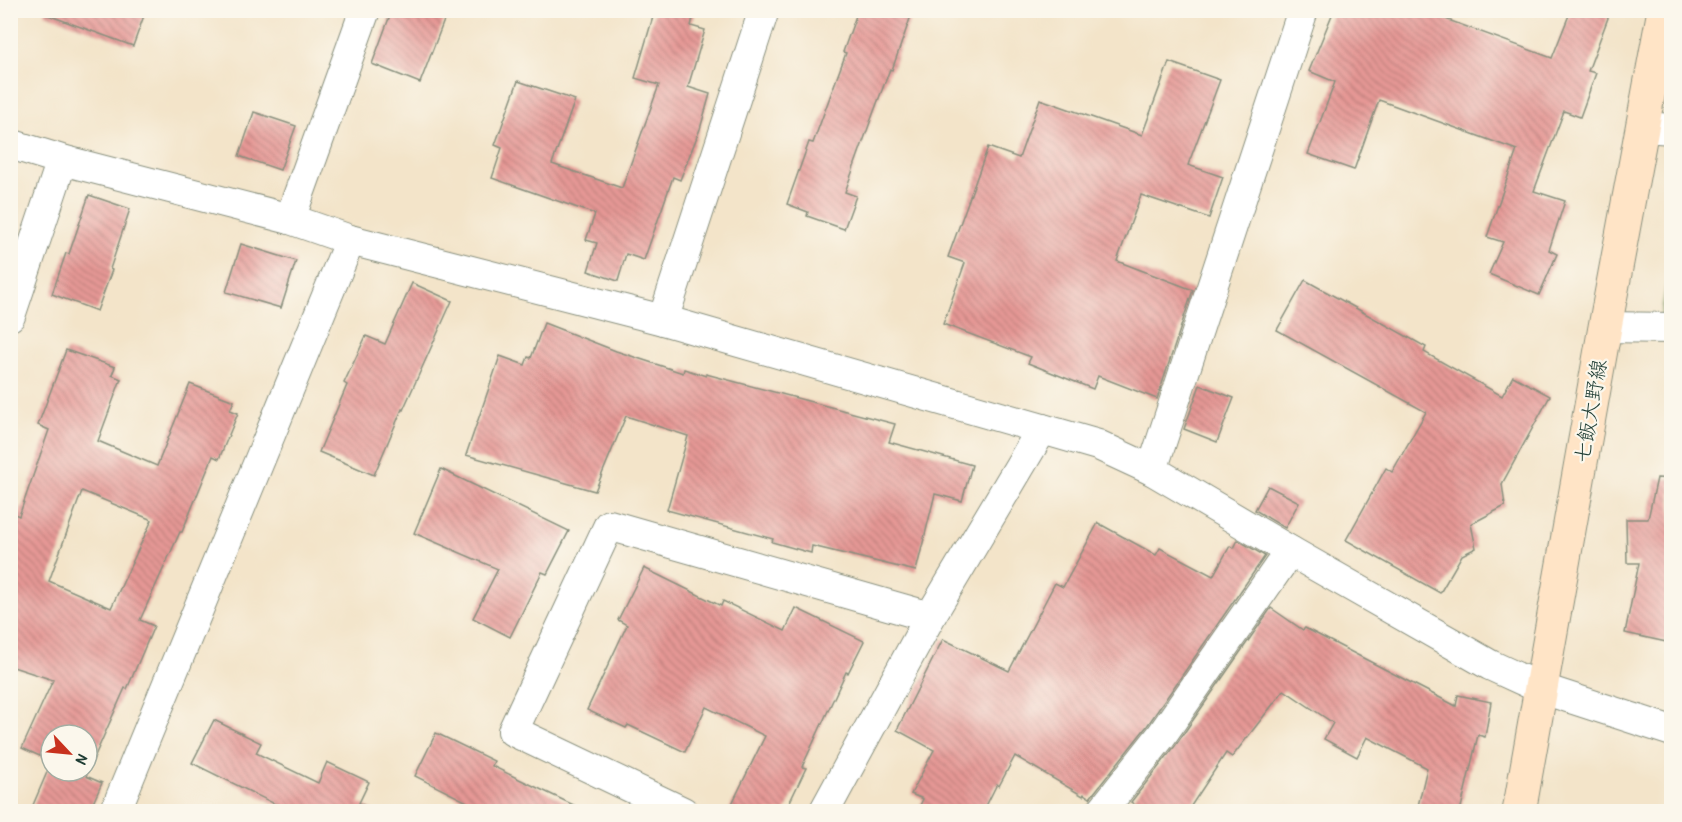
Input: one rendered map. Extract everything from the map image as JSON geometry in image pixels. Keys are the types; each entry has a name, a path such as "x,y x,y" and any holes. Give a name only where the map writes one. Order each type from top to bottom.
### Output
{"main road":[{"name":"七飯大野線","path":"1519,812 1605,327 1657,128 1664,10"}],"street":[{"path":"290,219 365,10"},
{"path":"663,321 764,10"},
{"path":"1152,470 1303,10"},
{"path":"10,144 62,160 290,219 350,240 663,321 1098,445 1152,470 1490,665 1540,688 1671,731"},
{"path":"10,316 62,160"},
{"path":"115,812 350,240"},
{"path":"1605,327 1671,328"},
{"path":"824,812 930,617 1042,429"},
{"path":"683,812 513,731 609,525 930,617"},
{"path":"1101,812 1161,736 1290,551"}],"green space":[{"path":"1671,256 1671,315 1661,315"}],"building":[{"path":"46,10 146,10 133,46 45,14"},
{"path":"392,10 448,10 420,83 372,64"},
{"path":"655,10 695,10 691,26 705,30 688,87 710,94 700,129 680,180 673,177 644,260 626,254 618,281 588,271 597,243 586,240 595,214 492,178 502,148 495,145 518,81 575,100 552,164 622,188 659,85 635,78"},
{"path":"858,10 913,10 845,192 856,196 844,229 807,216 808,212 787,204 809,142 813,143 846,53 843,52"},
{"path":"1334,10 1421,10 1552,58 1571,10 1611,10 1588,71 1596,73 1580,117 1564,111 1534,191 1565,201 1549,250 1557,254 1539,295 1489,274 1503,242 1487,237 1517,150 1379,100 1354,170 1308,154 1335,82 1309,71"},
{"path":"1169,62 1220,80 1188,165 1223,177 1209,218 1141,195 1117,261 1193,290 1157,399 1098,376 1093,389 1028,363 1031,357 943,324 965,263 948,257 988,147 1019,158 1040,99 1142,135"},
{"path":"254,112 296,126 280,170 239,156"},
{"path":"89,195 130,209 97,311 52,294 66,253 69,254"},
{"path":"241,244 296,261 281,308 226,292"},
{"path":"1305,280 1426,347 1424,352 1502,396 1513,376 1550,396 1502,484 1505,506 1471,524 1476,548 1462,555 1440,593 1346,540 1386,468 1392,472 1426,412 1277,330"},
{"path":"412,283 452,301 374,475 319,452 347,385 344,383 366,336 385,344"},
{"path":"544,323 616,351 683,373 684,369 706,376 706,374 895,424 889,442 972,465 962,501 935,494 916,571 812,546 811,553 772,542 773,539 667,510 688,436 626,416 595,491 466,455 500,356 525,365 528,357 531,358"},
{"path":"66,350 115,367 112,375 121,379 98,441 157,466 190,384 234,401 230,410 238,413 219,459 213,456 182,532 180,532 140,620 154,626 99,747 99,723 39,723 39,756 22,748 53,680 10,666 10,512 19,516 49,430 38,425","holes":["82,491 152,520 111,608 49,581"]},
{"path":"1200,385 1234,398 1217,442 1184,429"},
{"path":"441,469 569,531 547,574 542,572 510,637 473,618 498,569 414,533"},
{"path":"1657,478 1671,479 1671,643 1625,633 1639,563 1627,563 1626,519 1648,519"},
{"path":"1268,486 1299,502 1285,528 1255,510"},
{"path":"1098,523 1156,555 1160,548 1213,576 1230,546 1234,548 1238,540 1265,556 1147,726 1090,798 1015,756 983,812 917,812 923,799 911,794 934,750 897,730 943,639 1009,671 1055,583 1063,587"},
{"path":"644,568 721,606 723,601 785,631 796,608 864,641 848,673 846,672 802,767 806,768 785,812 728,812 765,736 706,707 685,752 628,725 626,728 587,710 627,625 618,620"},
{"path":"1271,608 1303,630 1305,628 1456,706 1458,695 1491,702 1485,737 1478,735 1460,812 1439,812 1418,806 1427,768 1367,737 1357,757 1324,739 1333,723 1284,690 1232,757 1226,753 1187,812 1145,812 1131,802 1175,746"},
{"path":"214,720 261,743 256,753 318,783 327,762 369,782 359,803 376,812 291,812 192,763"},
{"path":"436,733 494,761 492,766 588,812 487,812 415,776"},
{"path":"42,783 102,783 89,812 30,812"}]}
